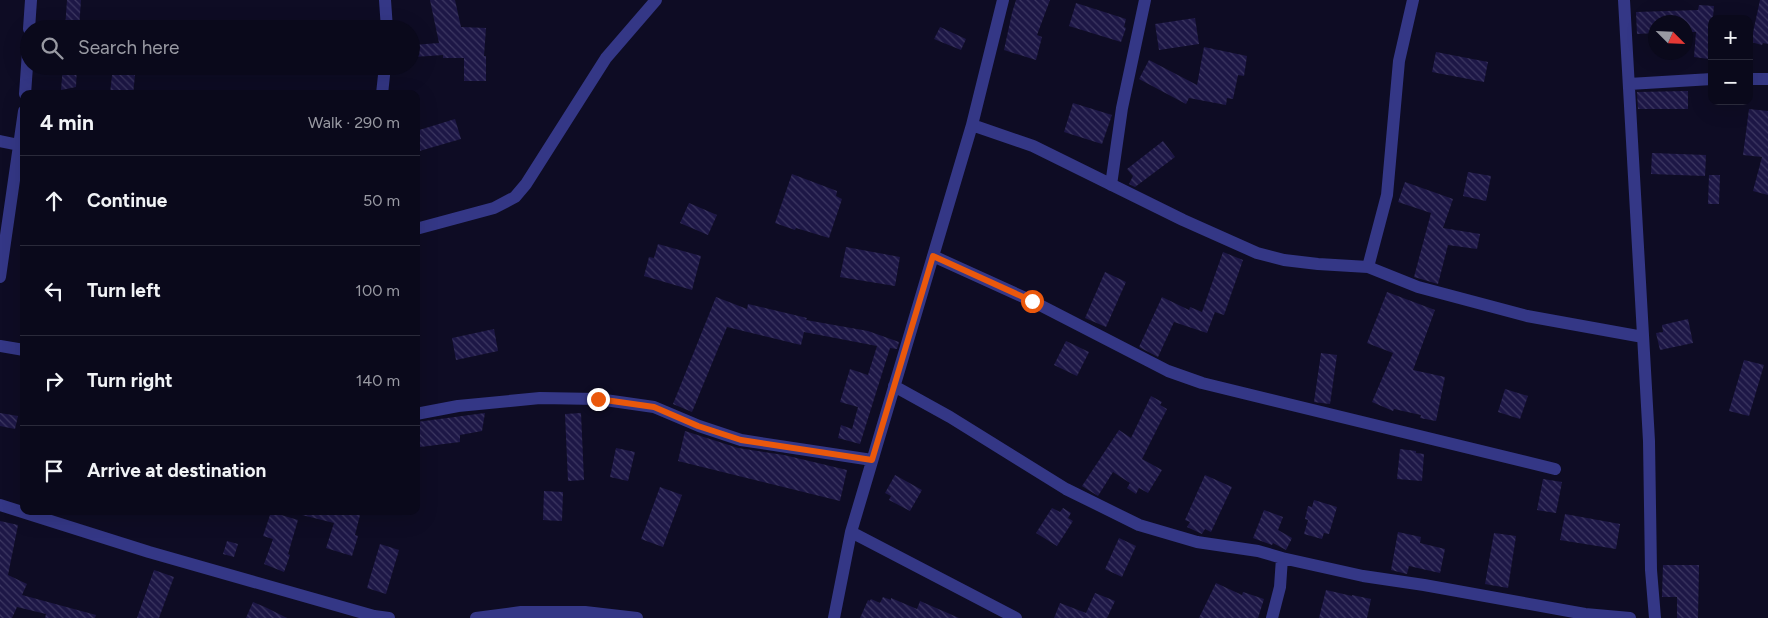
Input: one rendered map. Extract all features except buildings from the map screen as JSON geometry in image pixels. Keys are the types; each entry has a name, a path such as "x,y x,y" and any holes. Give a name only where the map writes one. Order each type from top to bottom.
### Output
{"street":[{"path":"30,20 31,0"},
{"path":"385,0 386,20"},
{"path":"420,228 494,208 515,197 526,184 606,58 656,0"},
{"path":"834,618 851,532 972,125 1003,0"},
{"path":"1111,185 1122,108 1145,0"},
{"path":"1368,267 1387,196 1399,61 1413,0"},
{"path":"1624,0 1649,441 1651,570 1655,618"},
{"path":"25,90 26,75"},
{"path":"382,90 384,75"},
{"path":"1630,84 1708,79"},
{"path":"1753,79 1768,79"},
{"path":"972,125 1032,146 1257,253 1284,260 1368,267 1418,287 1527,316 1643,337"},
{"path":"0,277 20,138"},
{"path":"0,141 19,145"},
{"path":"933,256 1032,301 1168,371 1202,384 1555,469"},
{"path":"0,346 20,349"},
{"path":"894,386 1066,489 1139,525 1197,542 1258,551 1363,576 1424,584 1585,614 1630,618"},
{"path":"420,413 458,406 531,399 598,399 654,407 698,426 741,440 872,460"},
{"path":"0,504 20,510"},
{"path":"34,515 149,552 374,616 389,618"},
{"path":"851,532 1016,618"},
{"path":"1272,618 1280,587 1282,558"},
{"path":"476,618 521,612 585,612 637,618"}],"route":[{"path":"598,399 654,407 698,426 741,440 872,460 933,256 1032,301"}]}
